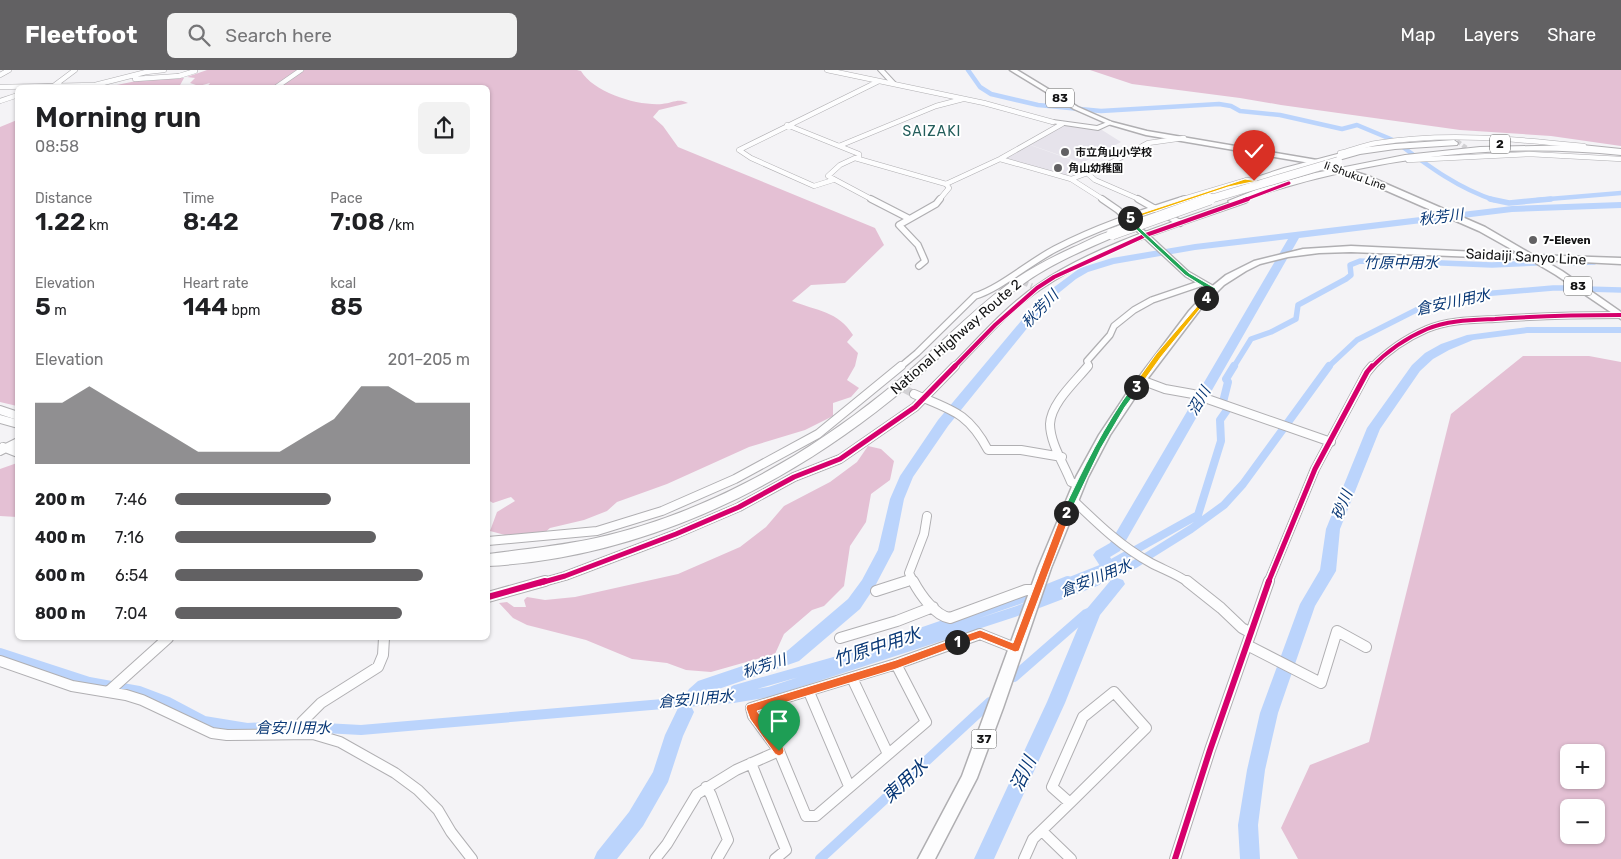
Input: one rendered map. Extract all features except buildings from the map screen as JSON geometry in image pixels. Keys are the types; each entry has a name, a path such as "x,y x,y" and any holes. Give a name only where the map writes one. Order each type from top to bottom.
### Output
{"highway":[{"name":"2","path":"1110,234 1222,195 1407,150 1488,144 1621,151"},
{"path":"1110,234 1216,192 1303,165 1359,152 1589,149"},
{"path":"1110,234 1234,201 1339,165 1379,162 1407,150"},
{"path":"1294,158 1303,162 1303,165"},
{"name":"National Highway Route 2","path":"490,560 582,547 631,535 687,515 751,486 789,465 856,421 911,376 1004,293 1032,273 1061,256 1073,254 1110,234"},
{"path":"1,417 15,423"}],"main road":[{"name":"Ii Shuku Line","path":"1013,70 1076,108 1110,123 1146,133 1339,165 1460,218 1533,258 1621,315"},
{"name":"Saidaiji Sanyo Line","path":"926,859 968,780 1028,613 1079,485 1122,406 1213,289 1228,277 1248,266 1274,258 1294,253 1351,249 1621,261"}],"street":[{"path":"0,75 9,70"},
{"path":"55,85 75,70"},
{"path":"98,84 146,71 164,70"},
{"path":"280,85 301,70"},
{"path":"828,70 964,98 1062,124 1098,128 1110,123"},
{"path":"881,70 894,84"},
{"path":"55,85 98,84 157,76 179,76 195,71"},
{"path":"832,180 814,186 752,158 739,150 879,81"},
{"path":"0,87 15,86"},
{"path":"0,101 15,96"},
{"path":"839,146 936,106 964,98"},
{"path":"855,158 946,184 1000,159 1062,124"},
{"path":"787,125 860,156 846,161 828,176 832,180 908,218"},
{"path":"1071,178 1088,174 1148,143 1184,138"},
{"path":"1407,150 1455,139 1511,140 1621,151"},
{"path":"1407,150 1475,154 1554,154 1621,159"},
{"path":"1000,159 1071,178 1118,210 1187,274 1213,289"},
{"path":"1088,174 1096,180 1129,194 1180,223"},
{"path":"1273,175 1288,182"},
{"path":"490,541 597,531 677,505 734,479 818,434 923,347 962,307 976,296 986,294 1058,248 1110,234 1128,219 1156,209 1247,180 1254,181"},
{"path":"490,596 571,574 676,534 739,507 794,477 840,459 889,426 923,398 1034,287 1067,269 1146,235 1262,194 1288,182"},
{"path":"918,266 925,261 924,253 916,241 899,225 908,218 936,204 949,188 946,184"},
{"path":"1197,195 1220,208"},
{"path":"1110,234 1138,239"},
{"path":"1079,485 1071,482 1062,457 1053,440 1050,424 1053,412 1089,365 1087,361 1110,335 1114,326 1134,310 1152,300 1202,283"},
{"path":"1175,859 1263,596 1315,469 1367,372 1383,355 1406,339 1429,328 1459,321 1490,318 1621,315"},
{"path":"886,379 893,384"},
{"path":"1141,380 1165,388 1194,394 1331,442"},
{"path":"914,394 961,414 971,421 980,431 988,450 1021,450 1062,457"},
{"path":"1,417 15,416"},
{"path":"2,449 15,443"},
{"path":"2,449 15,452"},
{"path":"1072,499 1124,548 1180,576 1221,608 1242,628 1251,633"},
{"path":"927,516 924,534 909,573 919,594 944,617 950,618 1026,590 1036,593"},
{"path":"876,592 912,580"},
{"path":"840,638 897,621 933,607"},
{"path":"1247,645 1322,683 1337,631 1366,647"},
{"path":"896,664 926,722 816,816 806,816 779,751 753,716 751,708 809,692 896,664 980,634 1015,648"},
{"path":"109,691 166,640"},
{"path":"298,729 312,710 378,667 383,655 384,640"},
{"path":"0,661 72,686 109,691 142,700 212,733 227,735 298,729 340,742 395,773 418,790 438,810 451,832 472,859"},
{"path":"852,678 888,754"},
{"path":"809,692 849,786"},
{"path":"1024,859 1034,839 1071,804 1146,728 1114,692 1083,717 1052,787 1071,804"},
{"path":"655,859 667,844 697,794 706,787 751,763 779,751"},
{"path":"751,763 786,850 775,859"},
{"path":"706,787 728,840 717,859"},
{"path":"1042,831 1070,859"}],"shaded area":[{"path":"207,70 577,70 581,71 587,79 606,92 629,100 652,104 678,101 688,103 659,110 653,117 663,126 678,147 875,228 884,245 845,283 811,285 792,301 834,316 847,327 853,335 847,342 858,353 855,366 847,380 859,388 851,397 833,403 833,416 805,430 749,447 667,484 617,502 607,511 584,520 550,528 543,534 505,535 490,531 497,512 515,501 511,497 493,503 490,501 490,85 208,85 210,83 196,85 190,83 195,78 187,77"},
{"path":"1090,70 1621,70 1621,146 1551,136 1460,130 1132,84"},
{"path":"156,77 184,78 180,85 117,85"},
{"path":"15,121 15,406 0,402 0,127"},
{"path":"1063,125 1102,130 1121,142 1082,163 1028,144"},
{"path":"1030,145 1086,165 1066,175 1003,159"},
{"path":"1523,356 1589,356 1621,362 1621,859 1298,859 1281,828 1310,765 1369,742 1451,414"},
{"path":"868,446 881,449 894,461 890,480 871,494 866,522 850,546 844,586 824,606 812,610 784,634 775,654 711,672 686,670 667,663 632,659 586,640 527,625 513,618 499,603 507,602 514,607 526,607 524,600 527,597 545,600 575,597 678,574 740,547 766,527 784,506 830,482 857,462"},
{"path":"15,464 15,517 0,516 0,469"}],"waterway":[{"path":"968,70 980,87 991,94 1038,105 1101,111 1219,104 1231,106 1240,111 1280,115 1342,129 1357,125 1393,140"},
{"path":"1396,142 1455,182 1493,200"},
{"path":"1537,200 1621,193"},
{"path":"1493,200 1509,203 1551,199"},
{"name":"秋芳川","path":"1295,235 1512,209 1621,205"},
{"name":"秋芳川","path":"695,694 704,686 793,656 854,604 868,584 886,550 897,499 907,476 943,423 1046,298 1072,277 1084,270 1112,261 1195,247 1295,235"},
{"name":"沼川","path":"1105,562 1101,555 1115,547 1295,235"},
{"name":"竹原中用水","path":"1233,368 1251,339 1271,332 1296,319 1298,305 1346,279 1351,275 1350,265 1360,261 1492,265 1537,263"},
{"name":"竹原中用水","path":"1569,263 1594,262"},
{"name":"倉安川用水","path":"1329,366 1357,340 1430,303 1482,294 1553,288 1578,288"},
{"name":"倉安川用水","path":"1586,289 1621,290"},
{"name":"砂川","path":"1250,859 1248,825 1256,770 1269,713 1308,604 1328,571 1333,529 1374,428 1416,368 1429,356 1445,347 1471,337 1527,330 1621,330"},
{"name":"竹原中用水","path":"1223,402 1228,382 1226,379 1234,366"},
{"name":"倉安川用水","path":"1093,583 1135,564 1191,529 1224,505 1243,484 1329,366"},
{"name":"竹原中用水","path":"1065,583 1103,568 1198,515 1221,441 1220,420 1227,410 1226,407"},
{"name":"竹原中用水","path":"1043,591 1068,581"},
{"name":"倉安川用水","path":"733,698 769,692 1020,610 1096,581"},
{"name":"沼川","path":"984,859 1056,703 1093,611 1117,584"},
{"name":"竹原中用水","path":"733,698 735,690 848,658 1025,597"},
{"name":"東用水","path":"1014,677 1086,614 1093,611"},
{"name":"倉安川用水","path":"0,653 89,682 139,691 168,702 204,721 247,728 287,726 361,730 733,698"},
{"name":"東用水","path":"820,859 990,702"},
{"name":"秋芳川","path":"604,859 636,819 661,776 674,735 685,712"}],"tunnel":[{"path":"1457,141 1473,153"},
{"path":"1015,279 1032,286"},
{"path":"893,383 914,394"}],"cycle path":[{"path":"490,596 565,576 676,534 739,507 794,477 840,459 915,407 995,325 1037,288 1054,277 1146,235 1289,183"},
{"path":"1175,859 1263,596 1315,469 1367,372 1383,355 1406,339 1429,328 1459,321 1536,316 1621,315"}],"place":[{"name":"市立角山小学校","path":"1065,152"},
{"name":"角山幼稚園","path":"1058,168"},
{"name":"7-Eleven","path":"1533,240"}],"district":[{"name":"SAIZAKI","path":"932,131"}],"route":[{"path":"779,751 753,716 751,708 809,692 896,664 980,634 1015,648 1060,527 1098,448 1122,406 1159,355 1213,289 1187,274 1128,219 1226,186 1247,180 1254,181"}]}
